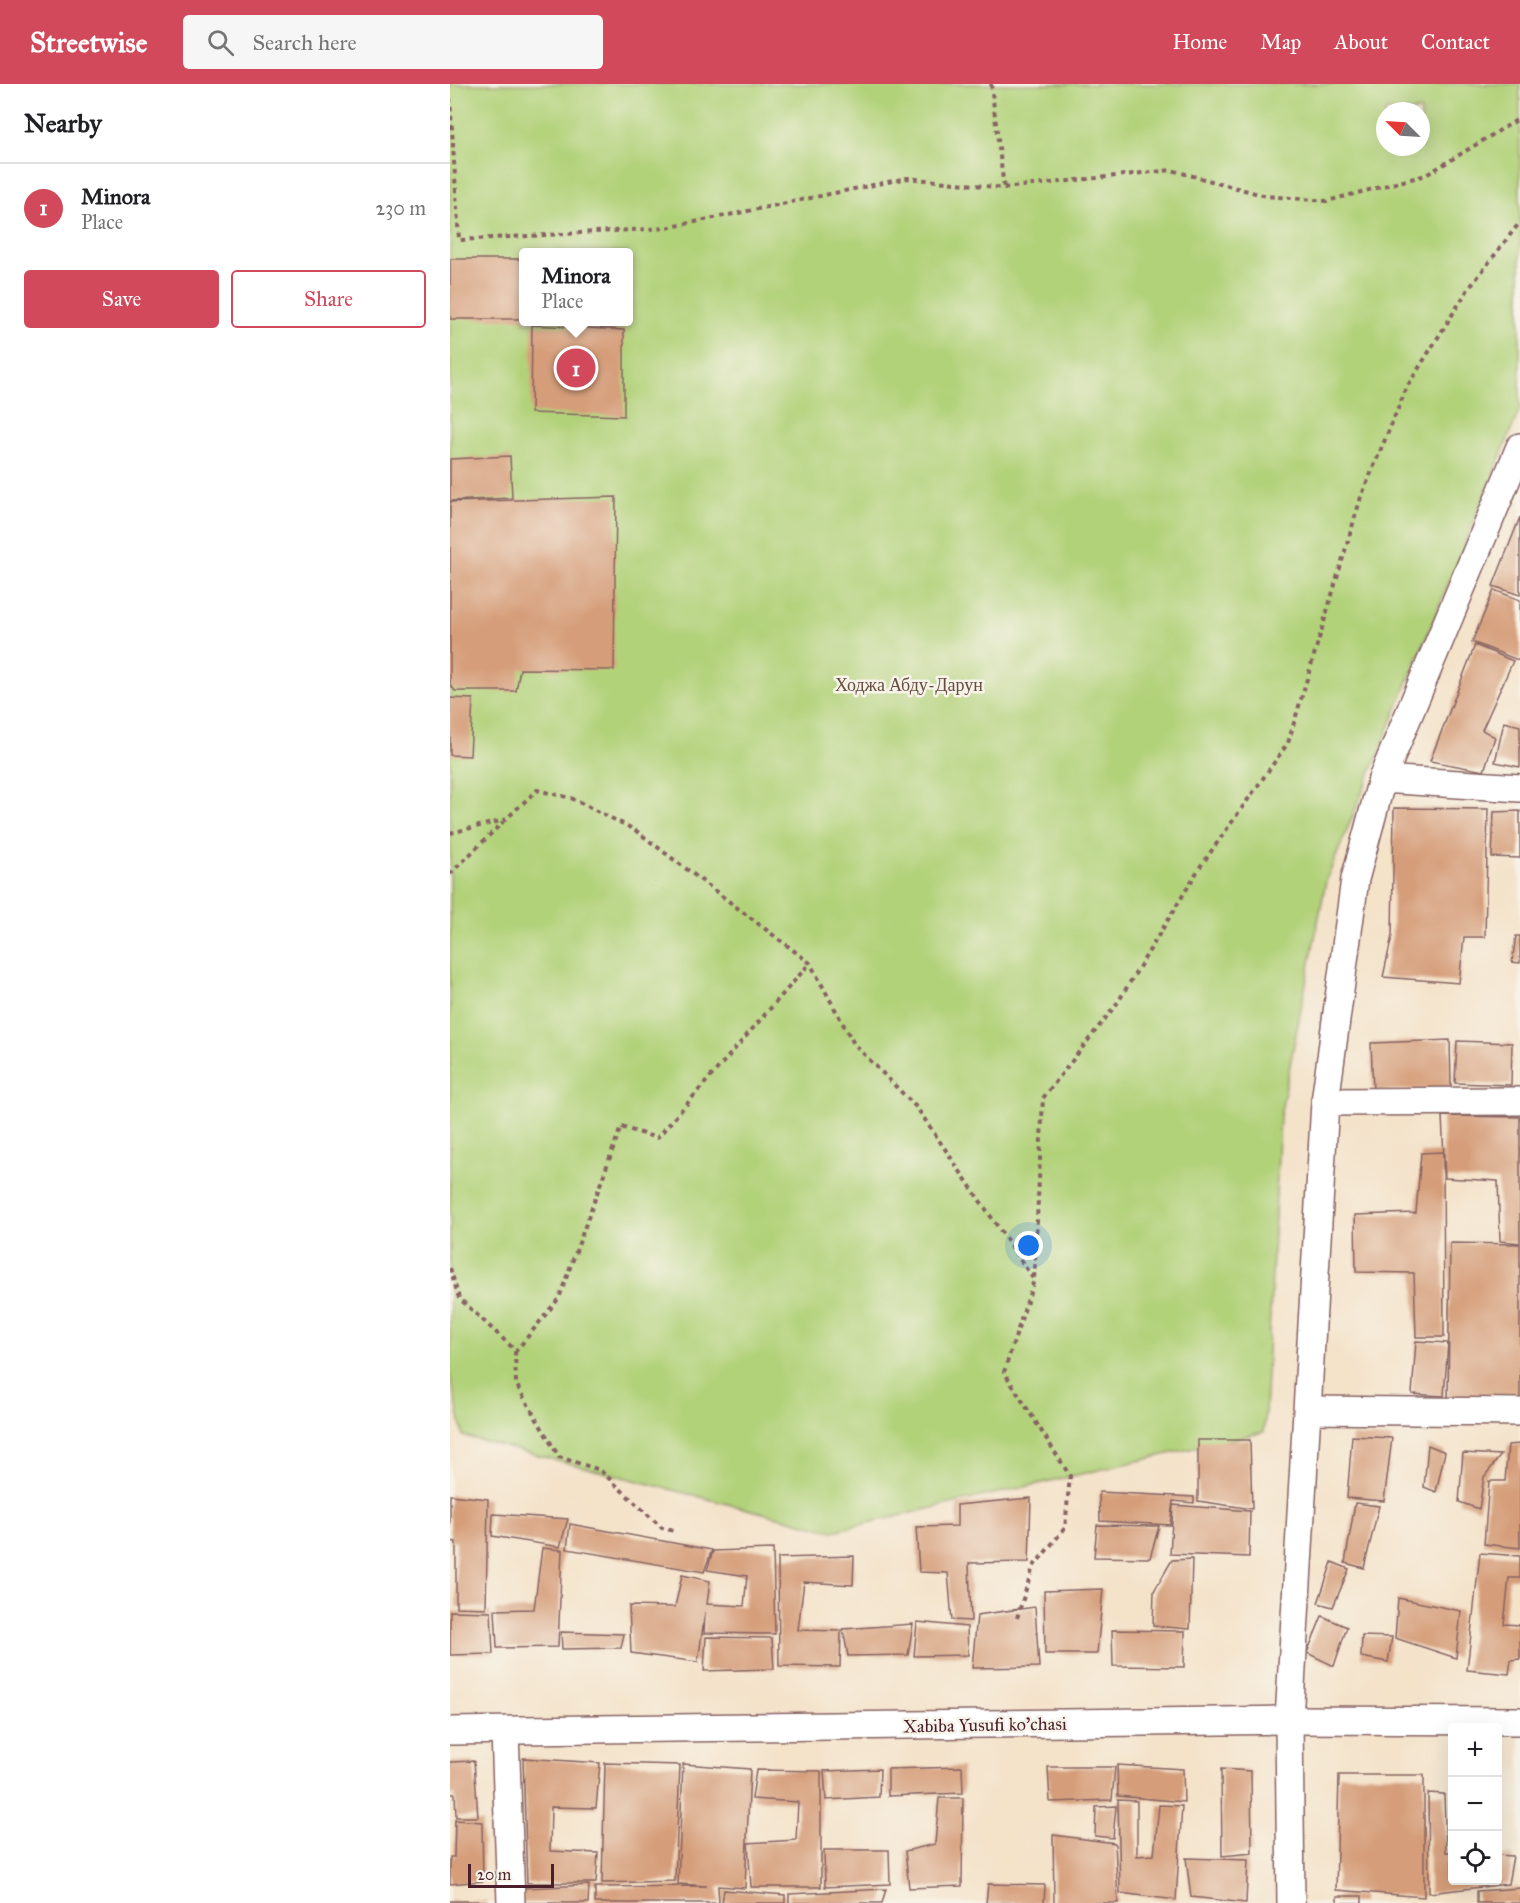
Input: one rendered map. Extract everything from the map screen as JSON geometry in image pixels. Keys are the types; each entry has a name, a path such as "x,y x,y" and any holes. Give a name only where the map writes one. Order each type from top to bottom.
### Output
{"street":[{"path":"1291,1903 1289,1720 1326,1102 1356,879 1382,779 1520,447"},
{"path":"1382,779 1520,788"},
{"path":"1326,1102 1520,1101"},
{"path":"1308,1410 1520,1413"},
{"name":"Xabiba Yusufi ko'chasi","path":"450,1731 1289,1720 1520,1720"},
{"path":"505,1731 511,1903"}],"path":[{"path":"991,84 1004,188"},
{"path":"450,98 459,240 666,228 907,178 1004,188 1171,170 1266,196 1327,201 1426,175 1520,118"},
{"path":"1017,1618 1033,1567 1065,1528 1070,1476 1004,1372 1034,1281 1043,1098 1119,1002 1200,867 1288,743 1361,497 1407,387 1467,291 1520,222"},
{"path":"450,874 537,790 571,798 635,830 810,963 854,1044 917,1108 1034,1281"},
{"path":"450,833 505,820"},
{"path":"515,1350 559,1298 621,1127 657,1137 810,963"},
{"path":"450,1269 459,1299 515,1350 516,1384 559,1457 600,1470 662,1528 674,1532"}],"green space":[{"name":"Ходжа Абду-Дарун","path":"450,84 1520,84 1520,409 1326,881 1280,1116 1264,1432 833,1531 463,1436 450,1375"}],"building":[{"path":"450,259 519,259 519,319 450,319"},
{"path":"532,326 624,330 624,416 531,413"},
{"path":"510,456 512,498 450,501 450,459"},
{"path":"616,497 614,670 520,669 516,691 455,691 450,684 450,502"},
{"path":"1520,517 1520,595 1493,586"},
{"path":"1494,590 1520,600 1520,661 1472,642"},
{"path":"1475,645 1513,661 1482,730 1495,737 1484,771 1430,761"},
{"path":"450,698 473,699 470,756 450,755"},
{"path":"1504,722 1520,726 1520,767 1495,762"},
{"path":"1394,808 1488,809 1485,937 1464,937 1459,983 1383,977 1392,936"},
{"path":"1520,811 1520,858 1492,857 1494,812"},
{"path":"1516,936 1520,936 1520,963 1512,962"},
{"path":"1450,1040 1451,1088 1373,1091 1371,1043"},
{"path":"1457,1041 1512,1043 1511,1085 1455,1083"},
{"path":"1442,1116 1520,1117 1520,1243 1500,1241 1498,1181 1445,1178"},
{"path":"1443,1152 1444,1337 1416,1337 1414,1273 1356,1272 1355,1215 1416,1213 1421,1153"},
{"path":"1450,1243 1520,1244 1520,1402 1448,1402"},
{"path":"1416,1341 1448,1343 1444,1396 1412,1394"},
{"path":"1352,1436 1392,1438 1384,1501 1347,1498"},
{"path":"1198,1440 1250,1440 1252,1509 1198,1501"},
{"path":"1520,1444 1520,1548 1484,1544 1489,1481 1505,1481 1508,1445"},
{"path":"1428,1445 1445,1452 1436,1492 1424,1487"},
{"path":"1463,1453 1501,1455 1484,1477 1479,1509 1459,1502"},
{"path":"1099,1492 1194,1497 1194,1503 1173,1501 1170,1525 1100,1521"},
{"path":"450,1495 488,1499 486,1608 456,1607 456,1542 450,1541"},
{"path":"1031,1498 1029,1562 969,1563 971,1621 952,1620 948,1573 919,1572 916,1527 957,1526 957,1505"},
{"path":"1355,1503 1379,1506 1364,1568 1345,1563"},
{"path":"1173,1505 1250,1511 1249,1557 1170,1554"},
{"path":"493,1514 568,1519 560,1547 492,1536"},
{"path":"570,1524 712,1550 704,1572 567,1549"},
{"path":"1097,1525 1159,1526 1150,1558 1094,1557"},
{"path":"542,1548 562,1550 558,1647 497,1648 495,1610 534,1609"},
{"path":"773,1549 775,1634 704,1633 705,1612 698,1662 631,1653 629,1606 675,1607 682,1575 710,1581 707,1604 744,1606 747,1576 707,1570 713,1551"},
{"path":"1480,1553 1520,1556 1520,1578 1509,1578 1504,1624 1520,1625 1520,1659 1511,1660 1509,1674 1467,1670"},
{"path":"854,1556 853,1585 804,1582 798,1630 841,1631 840,1667 779,1666 778,1558"},
{"path":"1192,1559 1190,1629 1153,1626 1154,1591 1172,1560"},
{"path":"1332,1562 1349,1569 1333,1607 1318,1603"},
{"path":"1103,1589 1097,1654 1045,1654 1044,1591"},
{"path":"1398,1598 1461,1611 1456,1658 1395,1638"},
{"path":"1035,1607 1039,1667 972,1668 977,1615"},
{"path":"450,1611 491,1612 493,1654 450,1655"},
{"path":"1322,1616 1347,1627 1334,1666 1307,1653"},
{"path":"917,1622 967,1627 968,1655 914,1656"},
{"path":"913,1624 908,1655 848,1656 843,1629"},
{"path":"1112,1630 1185,1631 1184,1667 1113,1666"},
{"path":"561,1632 624,1634 621,1648 562,1649"},
{"path":"1362,1636 1392,1637 1388,1662 1361,1657"},
{"path":"706,1637 772,1638 774,1669 704,1671"},
{"path":"523,1758 600,1763 596,1808 551,1807 550,1851 598,1853 596,1883 527,1883"},
{"path":"474,1761 478,1817 456,1817 455,1794 450,1794 450,1762"},
{"path":"605,1763 680,1765 675,1881 602,1883"},
{"path":"683,1764 750,1769 745,1888 718,1886 719,1903 595,1903 595,1887 706,1886 678,1884"},
{"path":"1117,1765 1183,1769 1184,1802 1118,1796"},
{"path":"962,1767 963,1793 888,1796 888,1769"},
{"path":"1048,1767 1115,1767 1112,1800 1050,1802"},
{"path":"880,1769 879,1797 826,1800 824,1771"},
{"path":"1221,1769 1251,1771 1252,1853 1222,1856"},
{"path":"756,1770 821,1771 821,1887 751,1887 748,1843 796,1840 798,1802 752,1799"},
{"path":"1339,1775 1424,1775 1424,1897 1336,1890"},
{"path":"1428,1793 1444,1794 1448,1885 1499,1885 1429,1893"},
{"path":"939,1798 963,1798 962,1886 909,1888 905,1851 935,1844"},
{"path":"1118,1800 1137,1801 1137,1856 1154,1855 1159,1805 1182,1806 1176,1900 1120,1893"},
{"path":"1116,1806 1113,1838 1095,1836 1096,1807"},
{"path":"455,1820 482,1822 483,1881 450,1884 450,1857 454,1857"},
{"path":"1053,1835 1115,1843 1118,1903 1054,1903"},
{"path":"824,1850 889,1850 890,1884 825,1887"},
{"path":"1502,1855 1513,1856 1508,1884 1502,1885"},
{"path":"1186,1858 1248,1860 1246,1903 1191,1897"},
{"path":"988,1884 1045,1885 1044,1903 986,1903"},
{"path":"589,1885 588,1903 523,1903 523,1888"},
{"path":"1520,1888 1520,1903 1477,1903 1477,1891"},
{"path":"886,1889 882,1903 789,1903 789,1894"},
{"path":"724,1890 785,1895 785,1903 722,1903"},
{"path":"1337,1896 1362,1896 1362,1903 1337,1903"},
{"path":"450,1901 488,1901 487,1903 450,1903"}],"place":[{"name":"Minora","path":"576,368"}]}
